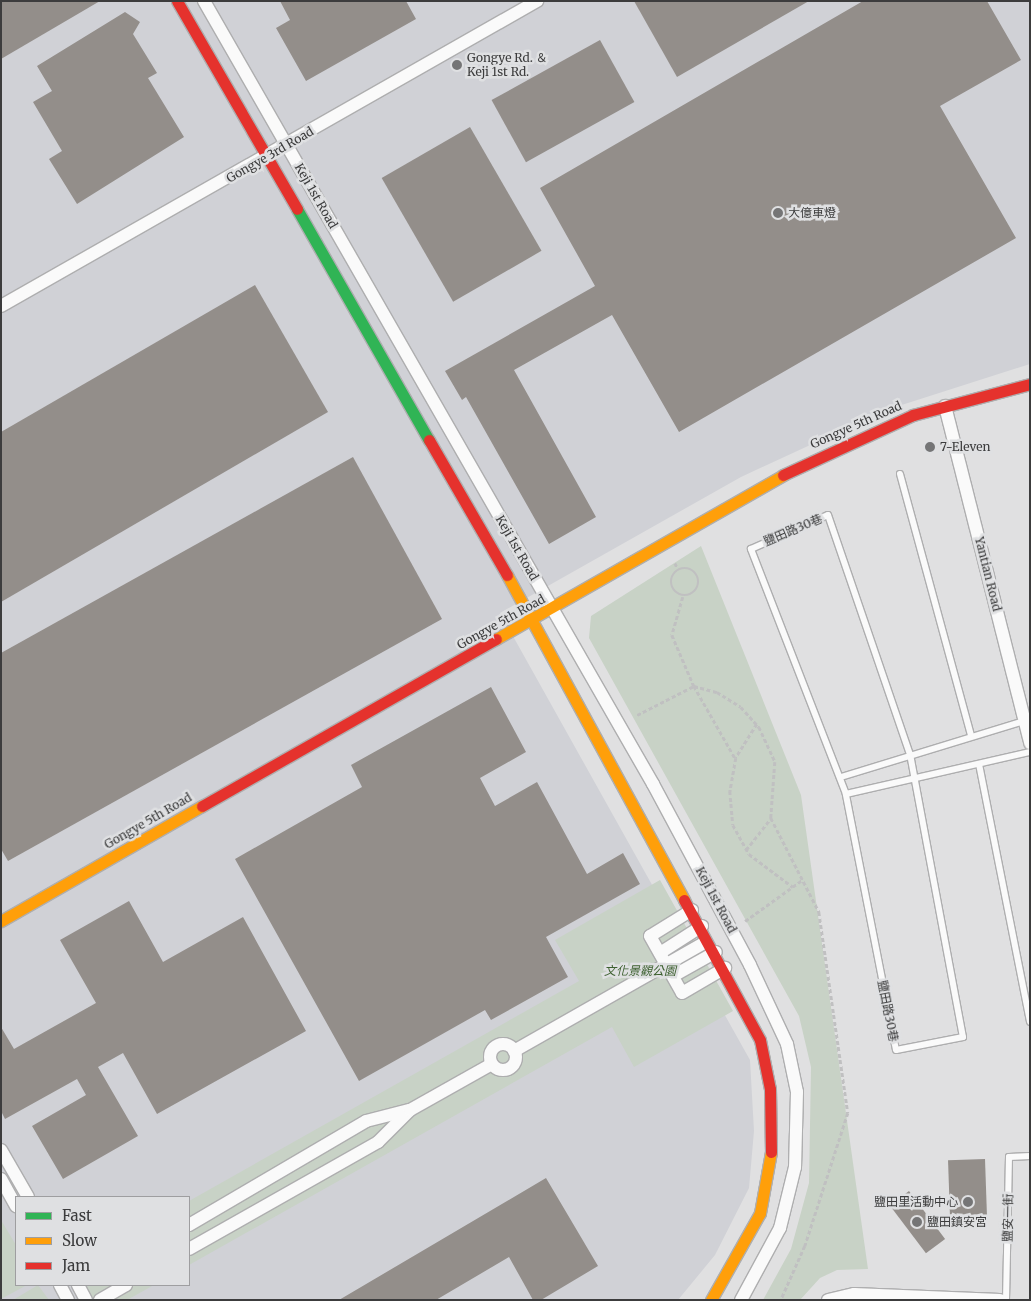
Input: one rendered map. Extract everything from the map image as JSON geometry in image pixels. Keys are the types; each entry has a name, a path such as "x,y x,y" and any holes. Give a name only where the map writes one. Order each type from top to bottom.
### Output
{"street":[{"name":"Keji 1st Road","path":"178,1 265,158 532,619 725,968 760,1040 770,1090 771,1161 760,1213 712,1300"},
{"name":"Keji 1st Road","path":"204,1 653,784 750,965 787,1044 797,1092 795,1167 780,1228 741,1300"},
{"name":"Gongye 3rd Road","path":"1,306 265,158 538,1"},
{"name":"Gongye 5th Road","path":"1,921 532,619 552,610 800,466 913,415 1030,384"},
{"name":"Yantian Road","path":"945,406 1029,739"},
{"path":"692,910 650,936 682,993 725,968"},
{"path":"514,1051 663,959 702,926"},
{"path":"663,959 702,944"},
{"path":"673,976 716,952"},
{"path":"190,1224 366,1121 410,1110 492,1064 507,1069 515,1060 514,1051 504,1044 496,1046 491,1052 492,1064"},
{"path":"190,1248 378,1142 410,1110"},
{"path":"1,1150 27,1196"},
{"path":"1,1179 15,1204"},
{"path":"61,1286 68,1300"},
{"path":"100,1300 124,1286"},
{"path":"828,1300 854,1294 1000,1300"}],"lane":[{"path":"900,474 972,735"},
{"name":"鹽田路30巷","path":"828,515 910,754 963,1037 896,1050 846,794 841,777 752,549 828,515"},
{"path":"841,777 1024,720"},
{"path":"846,794 1030,752"},
{"path":"979,764 1030,1022"},
{"name":"鹽安一街","path":"1006,1300 1009,1156 1030,1156"}],"path":[{"path":"675,563 678,569"},
{"path":"678,569 692,570 698,577 696,591 683,597 672,635 694,686 736,758"},
{"path":"678,569 671,585 683,597"},
{"path":"637,715 694,686 725,697 757,724 775,762 771,818 819,912 848,1113 805,1246 781,1300"},
{"path":"757,724 736,758 730,791 733,825 746,850 793,887"},
{"path":"746,850 771,818"},
{"path":"745,921 802,880"}],"shaded area":[{"path":"1,1 1030,1 1030,364 886,410 741,477 500,613 750,1060 754,1131 749,1188 715,1255 678,1300 1,1300"}],"green space":[{"path":"701,546 801,795 868,1269 837,1270 820,1278 800,1300 763,1300 791,1249 809,1183 811,1067 799,1016 589,638 591,616"},
{"name":"文化景觀公園","path":"660,880 733,1011 634,1067 612,1027 190,1264 190,1200 579,981 555,940"},
{"path":"1,1220 15,1243 15,1286 25,1286 1,1299"},
{"path":"39,1286 49,1300 13,1300"},
{"path":"86,1286 152,1286 127,1300 93,1300"}],"building":[{"path":"1,1 100,1 1,59"},
{"path":"280,1 406,1 416,19 306,81 276,28 290,20"},
{"path":"634,1 809,1 677,77"},
{"name":"大億車燈","path":"863,1 987,1 1021,60 940,106 1016,238 679,432 612,315 514,370 596,517 549,544 466,397 462,400 445,371 595,286 540,188"},
{"path":"125,12 140,22 133,34 157,73 148,78 184,137 77,204 49,159 62,151 33,102 52,91 37,66"},
{"path":"600,40 634,102 526,162 492,100"},
{"path":"470,127 542,251 453,302 382,178"},
{"path":"255,285 328,412 1,602 1,432"},
{"path":"353,457 442,619 8,861 1,849 1,653"},
{"path":"491,687 526,752 480,778 495,806 537,782 587,874 623,853 640,884 546,937 568,977 491,1020 485,1010 359,1081 235,859 362,787 351,765"},
{"path":"129,901 163,962 243,917 306,1031 157,1114 123,1053 98,1067 138,1136 63,1179 32,1126 86,1095 77,1079 5,1119 1,1111 1,1027 14,1049 96,1003 60,940"},
{"name":"鹽田里活動中心","path":"985,1159 987,1217 950,1218 948,1160"},
{"path":"546,1178 598,1266 541,1300 533,1300 509,1257 436,1300 339,1300"},
{"name":"鹽田鎮安宮","path":"909,1191 945,1239 926,1253 890,1205"}],"traffic: fast":[{"path":"297,209 429,440"}],"traffic: slow":[{"path":"496,639 783,475"},
{"path":"507,575 684,900"},
{"path":"1,921 202,806"},
{"path":"711,1300 760,1213 771,1152"}],"traffic: jam":[{"path":"177,1 297,209"},
{"path":"783,475 913,415 1030,384"},
{"path":"429,440 507,575"},
{"path":"202,806 496,639"},
{"path":"684,900 760,1040 770,1089 771,1152"}],"place":[{"name":"Gongye Rd. ＆ Keji 1st Rd.","path":"457,65"},
{"name":"大億車燈","path":"778,213"},
{"name":"7-Eleven","path":"930,447"},
{"name":"鹽田里活動中心","path":"968,1202"},
{"name":"鹽田鎮安宮","path":"917,1222"}]}
